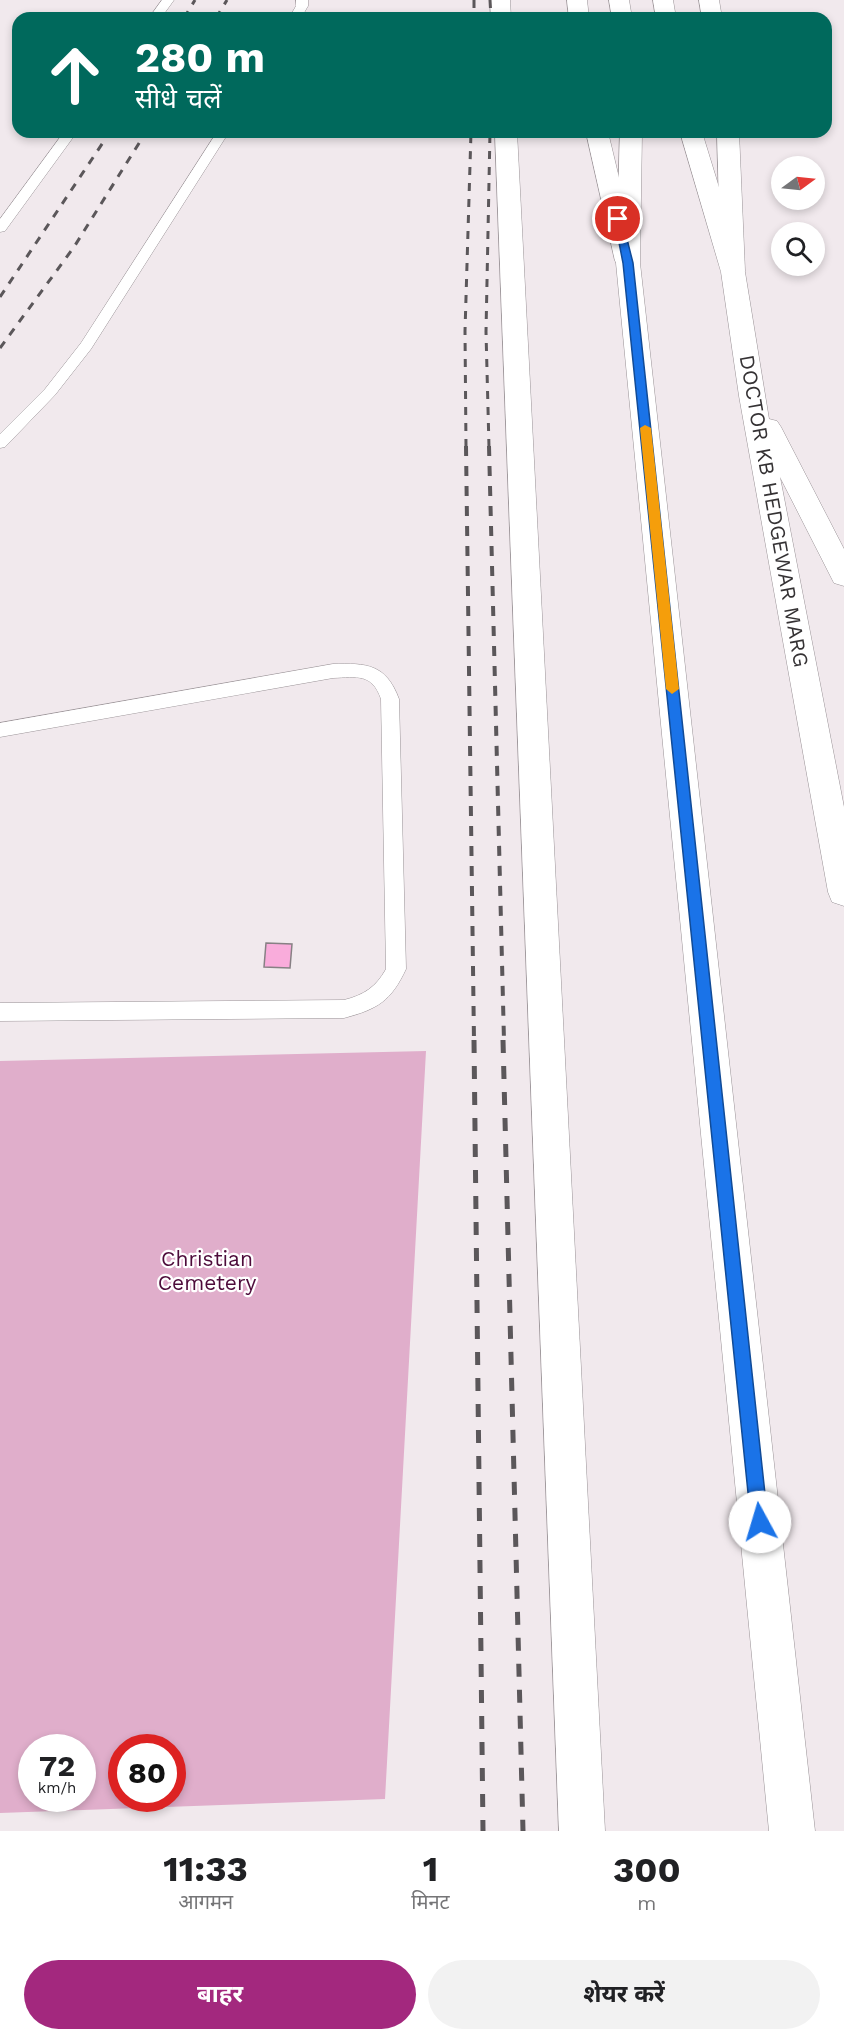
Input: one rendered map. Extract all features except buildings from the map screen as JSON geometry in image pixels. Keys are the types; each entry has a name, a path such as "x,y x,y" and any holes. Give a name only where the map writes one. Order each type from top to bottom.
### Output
{"main road":[{"path":"506,138 582,1831"},
{"path":"598,138 628,263"},
{"path":"631,138 628,263 792,1831"},
{"name":"DOCTOR KB HEDGEWAR MARG","path":"693,138 733,272 752,396 844,892"},
{"path":"728,138 733,272"},
{"path":"752,396 844,576"}],"lane":[{"path":"0,228 67,138"},
{"path":"0,443 50,392 86,346 219,138"},
{"path":"0,730 333,671 359,670 375,674 386,683 390,699 396,969 386,990 365,1004 344,1009 0,1012"}],"green space":[{"name":"Christian Cemetery","path":"426,1051 385,1799 186,1806 186,1734 108,1734 108,1809 96,1810 96,1734 18,1734 18,1812 28,1812 0,1813 0,1061"}],"railway":[{"path":"188,12 195,0"},
{"path":"220,12 227,0"},
{"path":"474,0 474,12"},
{"path":"490,0 491,12"},
{"path":"0,297 106,138"},
{"path":"0,348 74,247 142,138"},
{"path":"466,447 465,331 471,138"},
{"path":"489,447 486,332 490,138"},
{"path":"466,446 474,1041"},
{"path":"489,446 504,1041"},
{"path":"474,1040 483,1831"},
{"path":"503,1040 523,1831"}],"slow traffic":[{"path":"645,428 672,689"}],"route":[{"path":"618,219 628,263 760,1522"}]}
